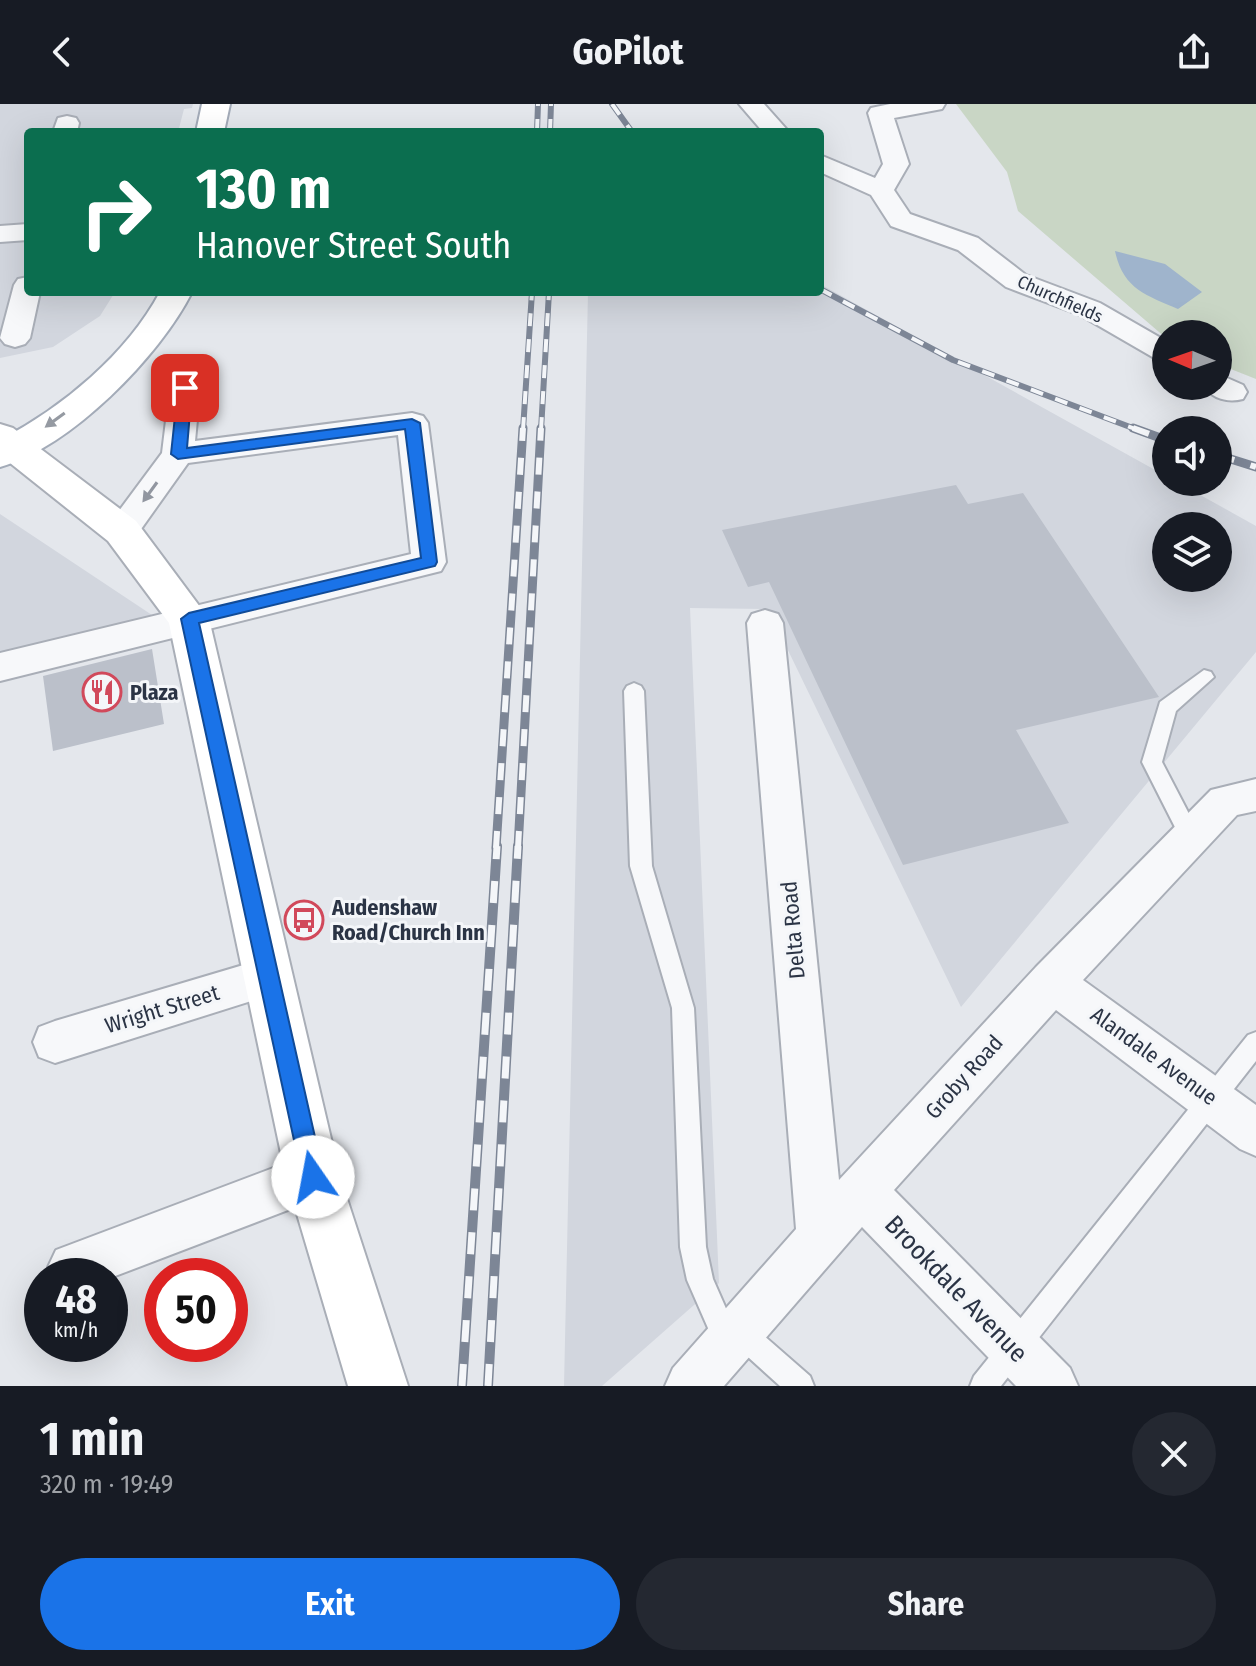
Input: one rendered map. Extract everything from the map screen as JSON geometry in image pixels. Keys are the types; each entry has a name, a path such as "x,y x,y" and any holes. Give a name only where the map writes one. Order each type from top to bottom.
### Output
{"main road":[{"path":"211,128 216,104"},
{"path":"8,434 105,343 144,296"},
{"path":"8,434 93,391 150,333 173,296"},
{"path":"8,434 122,531 189,619 313,1177 378,1386"}],"street":[{"path":"751,104 773,128"},
{"path":"881,190 896,164 880,113 933,104"},
{"name":"Churchfields","path":"824,165 881,190 900,220 968,244 1016,281 1090,309 1152,345"},
{"path":"0,234 24,232"},
{"path":"15,338 25,296"},
{"path":"122,531 178,454 185,388"},
{"path":"0,667 429,562 412,423 178,454"},
{"name":"Delta Road","path":"765,623 821,1237"},
{"name":"Groby Road","path":"691,1386 860,1190 1051,981 1225,801 1256,795"},
{"name":"Wright Street","path":"55,1042 270,976"},
{"name":"Alandale Avenue","path":"1051,981 1256,1133"},
{"path":"97,1258 313,1177"},
{"name":"Brookdale Avenue","path":"860,1190 998,1367 1052,1386"}],"lane":[{"path":"1190,837 1152,762 1167,707 1204,677"},
{"path":"634,691 641,866 683,1008 693,1247 700,1280 732,1336 800,1386"},
{"path":"998,1367 1256,1043"}],"shaded area":[{"path":"0,104 193,104 192,108 184,109 179,128 24,128 24,296 112,296 100,316 53,347 0,358"},
{"path":"824,286 1152,468 1152,496 1202,496 1231,512 1152,512 1152,592 1232,592 1232,513 1256,526 1256,652 961,1007 768,609 690,608 719,1283 602,1386 564,1386 588,296 824,296"},
{"path":"0,514 152,615 0,652"}],"green space":[{"path":"956,104 1256,104 1256,379 1232,370 1232,320 1152,320 1152,326 1018,211 1007,172"}],"water":[{"path":"1115,251 1165,264 1202,292 1178,309 1156,299 1130,282"}],"building":[{"path":"956,485 968,504 1023,493 1159,697 1016,730 1069,823 903,865 769,582 748,587 722,530"},
{"name":"Plaza","path":"152,649 164,724 53,751 43,676"}],"railway":[{"path":"537,128 538,104"},
{"path":"550,128 551,104"},
{"path":"612,104 629,128"},
{"path":"824,291 953,360 1138,430"},
{"path":"523,430 532,296"},
{"path":"541,430 549,296"},
{"path":"496,848 523,428"},
{"path":"518,848 541,428"},
{"path":"1133,428 1152,435"},
{"path":"1232,459 1256,467"},
{"path":"462,1386 497,846"},
{"path":"488,1386 518,846"}],"place":[{"name":"Plaza","path":"102,692"},
{"name":"Audenshaw Road/Church Inn","path":"304,920"}],"route":[{"path":"185,388 178,454 412,423 429,562 189,619 313,1177"}]}
